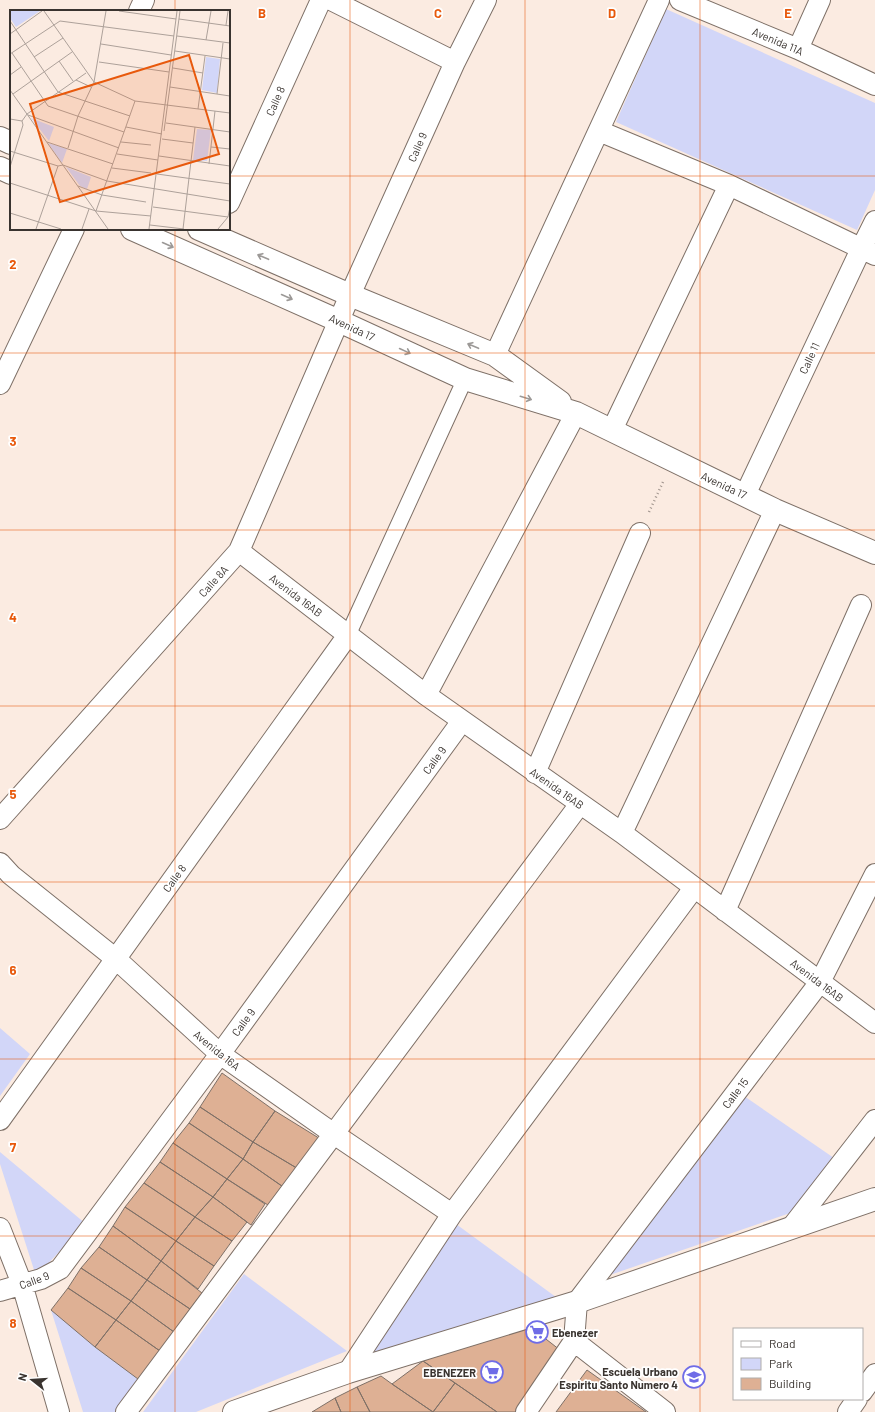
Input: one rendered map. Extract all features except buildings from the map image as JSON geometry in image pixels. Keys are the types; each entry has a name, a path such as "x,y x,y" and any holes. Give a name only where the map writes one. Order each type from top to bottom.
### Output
{"street":[{"path":"139,10 144,0"},
{"name":"Calle 8","path":"230,201 321,0"},
{"path":"331,0 455,62"},
{"name":"Calle 9","path":"350,294 455,62 486,0"},
{"path":"495,355 658,0"},
{"name":"Avenida 11A","path":"680,0 798,49 875,86"},
{"path":"798,49 820,0"},
{"path":"599,131 728,185 868,252"},
{"path":"0,138 10,143"},
{"path":"0,168 10,173"},
{"path":"612,430 728,185"},
{"name":"Calle 11","path":"745,495 868,252 875,221"},
{"path":"0,384 74,230"},
{"name":"Avenida 17","path":"134,230 339,320 465,379 576,413 775,510 875,553"},
{"name":"Avenida 17","path":"210,231 350,294 495,355 576,413"},
{"name":"Calle 8A","path":"0,819 239,551 350,294"},
{"path":"348,635 465,379"},
{"path":"426,695 576,413"},
{"path":"622,833 775,510"},
{"path":"535,773 640,532"},
{"name":"Avenida 16AB","path":"239,551 426,695 622,833 875,1023"},
{"path":"725,911 861,605"},
{"name":"Calle 8","path":"0,1120 348,635"},
{"name":"Calle 9","path":"0,1291 41,1279 60,1269 220,1054 462,721"},
{"path":"126,1412 580,804"},
{"name":"Calle 15","path":"577,1302 820,982 875,874"},
{"name":"Avenida 16A","path":"4,876 116,959 220,1054 452,1214"},
{"path":"348,1372 452,1214 694,888"},
{"path":"791,1228 875,1120"},
{"path":"234,1412 348,1372 577,1302 875,1199"},
{"path":"0,1228 22,1284 59,1412"},
{"path":"526,1412 574,1341 577,1302"},
{"path":"574,1341 665,1412"},
{"path":"863,1391 875,1374"},
{"path":"848,1412 856,1400"}],"path":[{"path":"640,532 673,461"}],"green space":[{"path":"666,9 875,103 875,190 857,230 616,122"},
{"path":"0,1028 30,1054 0,1096"},
{"path":"744,1096 834,1158 793,1212 607,1276"},
{"path":"0,1152 86,1224 36,1276 0,1164"},
{"path":"456,1224 560,1300 363,1361"},
{"path":"244,1274 347,1351 196,1412 143,1412"},
{"path":"51,1310 138,1379 115,1412 83,1412"}],"place":[{"name":"Ebenezer","path":"537,1332"},
{"name":"EBENEZER","path":"492,1372"},
{"name":"Escuela Urbano Espiritu Santo Numero 4","path":"694,1377"}]}
